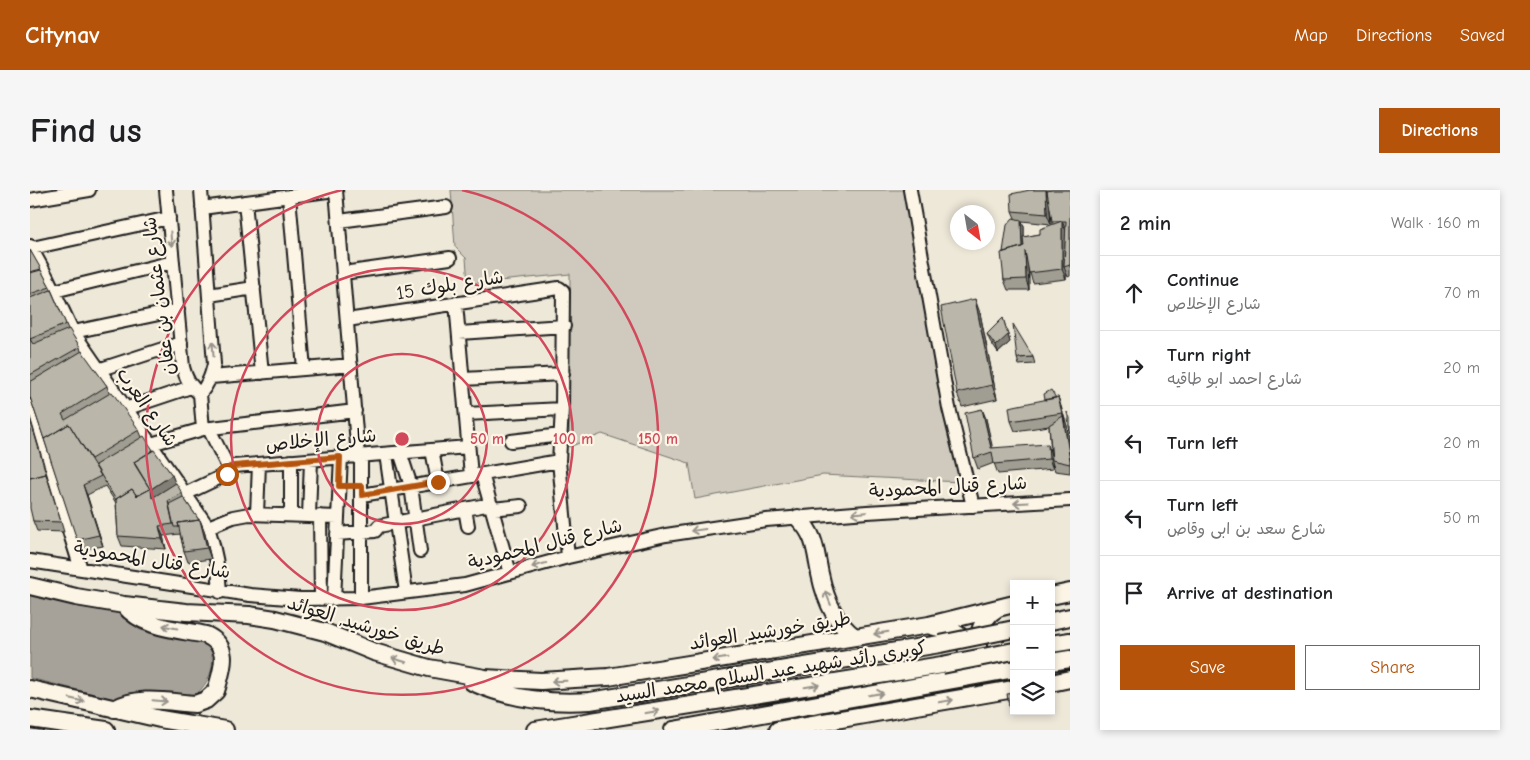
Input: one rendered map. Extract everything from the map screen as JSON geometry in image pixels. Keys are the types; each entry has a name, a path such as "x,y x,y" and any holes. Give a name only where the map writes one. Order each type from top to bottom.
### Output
{"main road":[{"path":"798,518 810,531 814,540 820,575 835,615 855,637"},
{"name":"طريق خورشيد, العوائد","path":"30,586 76,597 124,605 186,612 249,615 275,619 325,632 401,661 457,674 513,680 586,680 929,625"},
{"path":"1055,595 1070,592"},
{"path":"114,709 128,702 143,700 195,704 201,702 216,691 224,660 223,651 214,638 150,624 136,617 124,605"},
{"path":"929,625 1007,606"},
{"path":"995,672 986,666 982,659 978,635 983,622 988,616 1007,606"},
{"path":"1055,620 1070,618"},
{"path":"929,625 955,632 963,638 968,660 966,668 958,679"},
{"name":"كوبرى رائد شهيد عبد السلام محمد السيد","path":"457,674 485,688 516,697 570,703 940,644 1010,630"},
{"path":"1055,643 1070,641"},
{"name":"كوبرى رائد شهيد عبد السلام محمد السيد","path":"535,730 942,665 1010,652"},
{"path":"1055,661 1070,659"},
{"path":"673,730 1010,670"},
{"path":"1055,682 1070,679"},
{"path":"30,689 114,709 225,730"},
{"path":"778,730 1010,690"},
{"path":"30,719 106,730"}],"street":[{"path":"30,200 89,190"},
{"name":"شارع عثمان بن عفان","path":"166,190 185,378 195,390 206,429"},
{"name":"شارع عثمان بن عفان","path":"195,390 206,386 211,378 214,364 201,190"},
{"path":"202,208 336,190 360,456 362,491 361,598"},
{"path":"910,190 949,408 974,506"},
{"path":"289,196 304,369"},
{"path":"245,202 262,373"},
{"path":"339,221 446,208"},
{"path":"31,247 169,218"},
{"name":"شارع العرب","path":"31,247 43,278 54,290 82,356 98,370 111,396 125,409 145,442 180,492 208,527 219,569 220,592"},
{"path":"343,272 450,258"},
{"path":"54,290 173,262"},
{"path":"208,295 254,288"},
{"name":"شارع بلوك 15","path":"347,320 559,288 564,293 564,326"},
{"path":"456,303 468,447 476,475 491,507 510,572"},
{"path":"54,340 73,332 178,310"},
{"path":"459,332 564,326 559,461 568,557"},
{"path":"98,370 181,343"},
{"path":"211,378 351,365"},
{"path":"463,380 563,374"},
{"path":"125,409 195,390"},
{"path":"30,406 81,569"},
{"path":"466,414 562,409"},
{"path":"145,442 206,429 355,411"},
{"path":"206,429 229,469"},
{"path":"511,441 561,435"},
{"name":"شارع الإخلاص","path":"180,492 227,474 229,469 234,466 468,447"},
{"path":"432,450 438,482"},
{"path":"400,452 411,486 420,551"},
{"path":"386,454 406,592"},
{"path":"328,599 337,534 340,457"},
{"path":"311,460 315,516 328,599"},
{"path":"291,461 291,515"},
{"path":"339,486 362,491 392,490 559,461"},
{"path":"257,514 259,464"},
{"name":"شارع قنال المحمودية","path":"30,561 220,592 280,598 361,598 465,585 568,557 666,535 766,520 1070,500"},
{"path":"337,534 375,531 379,526 465,509 521,506"},
{"path":"465,509 468,526"},
{"path":"208,527 241,515 338,517"}],"shaded area":[{"path":"451,190 903,190 960,482 823,475 695,499 689,463 602,434 569,447 570,274 468,284 466,258 455,247"},
{"path":"30,595 119,613 140,630 208,644 211,651 212,664 208,678 195,695 129,693 114,699 30,678"}],"building":[{"path":"1030,190 1046,190 1047,214 1012,211 1011,194"},
{"path":"1070,190 1070,265 1064,267 1066,221 1052,221 1047,191"},
{"path":"1013,218 1021,220 1022,247 1003,252 1007,225"},
{"path":"1062,221 1062,269 1029,273 1025,251 1026,279 1004,280 1001,253 1024,246 1023,237 1040,234 1040,229"},
{"path":"30,250 41,269 30,272"},
{"path":"41,270 50,287 30,294 30,273"},
{"path":"51,290 66,324 30,339 30,298"},
{"path":"975,299 992,385 957,393 941,307"},
{"path":"1003,318 1008,335 996,346 987,334"},
{"path":"1013,324 1033,357 1017,358"},
{"path":"69,329 80,347 30,375 30,339 33,344"},
{"path":"82,351 107,386 62,414 65,420 112,392 139,430 91,459 69,424 44,439 30,397 30,382"},
{"path":"1051,390 1056,398 1045,400 1044,394"},
{"path":"1058,397 1062,413 1011,421 1009,407"},
{"path":"982,409 991,448 1048,444 1049,459 994,464 992,452 974,458 965,413"},
{"path":"1067,412 1070,418 1070,433"},
{"path":"1063,416 1070,464 1052,460 1049,425"},
{"path":"30,419 47,477 46,474 30,478"},
{"path":"69,424 101,476 83,485 99,535 77,540 44,439"},
{"path":"144,436 153,450 134,462 150,489 137,496 132,489 116,500 95,465"},
{"path":"154,450 172,475 151,489 152,498 176,483 182,493 168,501 173,524 159,526 162,539 118,536 116,499 132,489 137,496 150,489 134,462"},
{"path":"46,474 61,522 33,521 30,508 30,478"},
{"path":"183,497 199,520 178,523 179,527 174,527 169,504"},
{"path":"200,520 207,548 184,551 178,523"},
{"path":"1007,694 1010,694 1010,705 1009,705"}],"route":[{"path":"227,474 232,466 340,457 339,486 362,486 362,495 438,482"}]}
